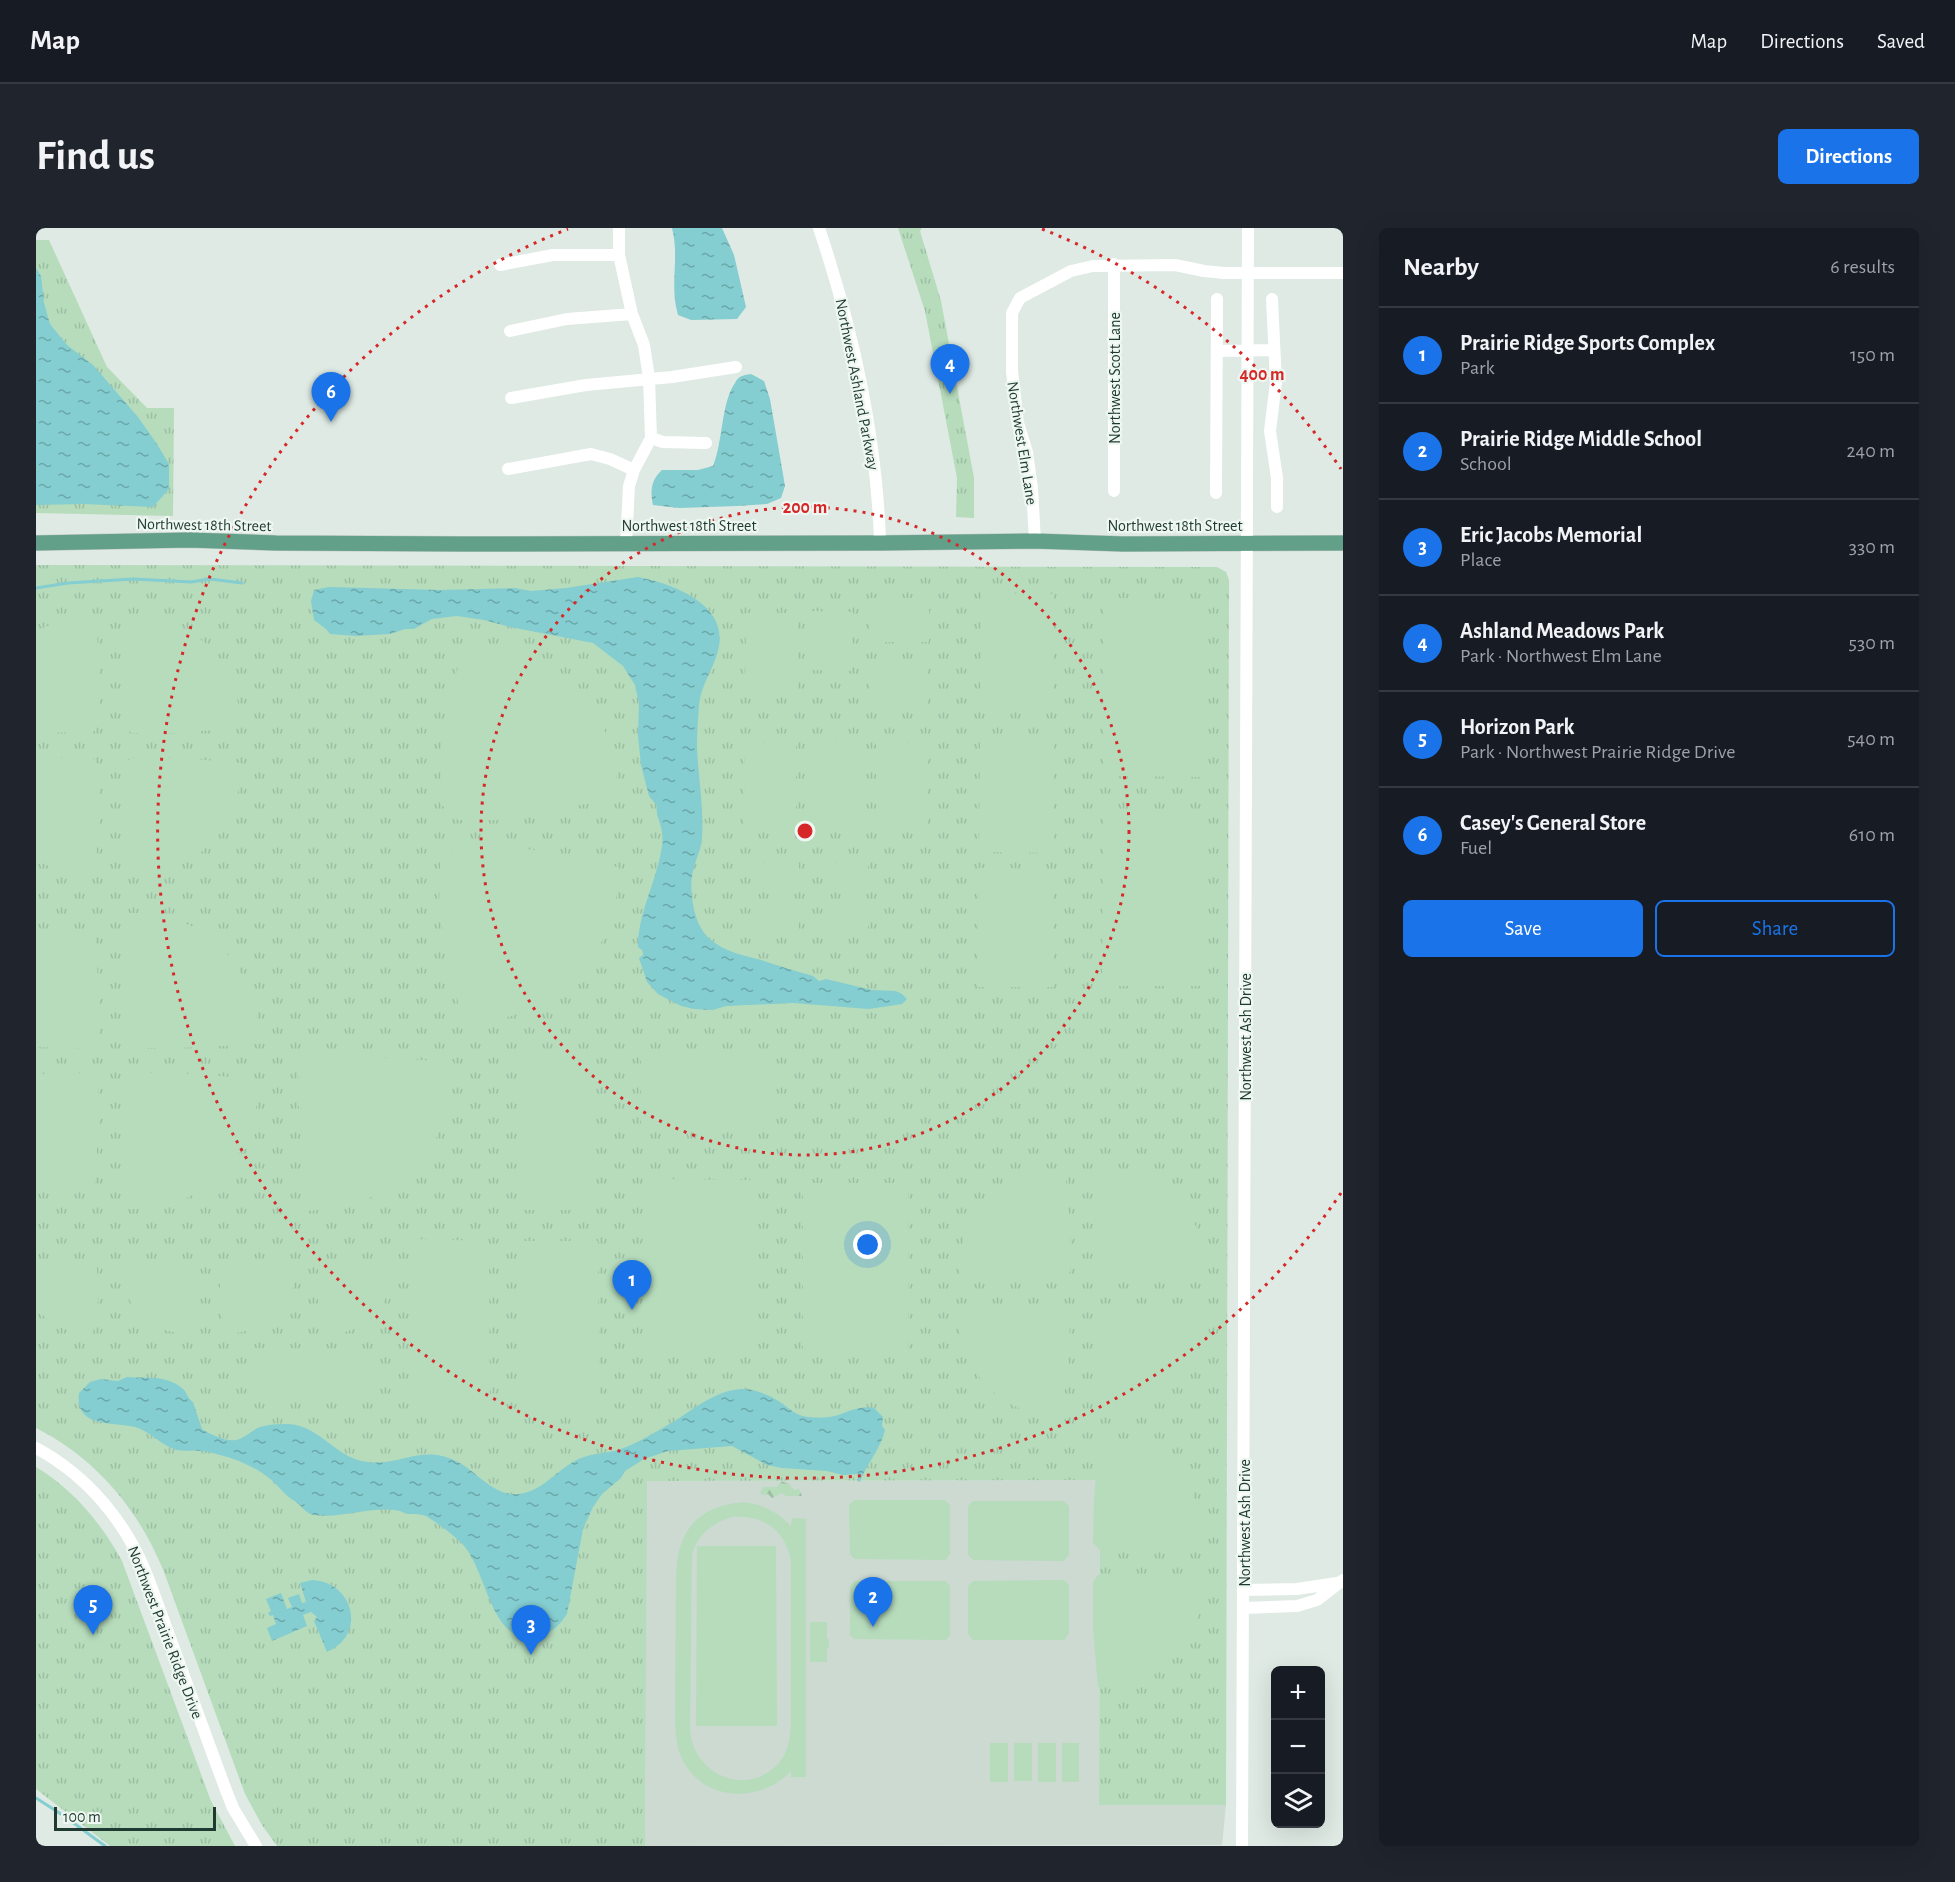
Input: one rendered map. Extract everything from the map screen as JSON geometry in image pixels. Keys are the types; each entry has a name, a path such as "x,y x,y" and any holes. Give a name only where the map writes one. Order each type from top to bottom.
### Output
{"main road":[{"name":"Northwest 18th Street","path":"36,543 189,540 288,543 626,544 1035,541 1123,544 1343,543"}],"street":[{"path":"619,228 619,255 633,314 644,345 649,378 651,438 634,470 629,486 626,544"},
{"name":"Northwest Ashland Parkway","path":"819,228 849,326 863,394 878,488 880,543"},
{"name":"Northwest Ash Drive","path":"1242,1846 1248,228"},
{"path":"500,265 553,255 619,255"},
{"name":"Northwest Elm Lane","path":"1035,541 1027,452 1018,423 1014,399 1011,322 1015,304 1026,293 1071,271 1114,264 1175,265 1204,271 1248,273 1343,273"},
{"name":"Northwest Scott Lane","path":"1114,264 1114,491"},
{"path":"1216,493 1217,299"},
{"path":"1272,299 1276,382 1270,431 1277,478 1277,507"},
{"path":"510,331 567,319 633,314"},
{"path":"1217,351 1274,350"},
{"path":"511,398 585,385 672,377 736,367"},
{"path":"651,438 663,442 706,443"},
{"path":"508,469 591,454 610,459 634,470"},
{"name":"Northwest Prairie Ridge Drive","path":"36,1448 75,1473 95,1492 135,1548 227,1793 245,1831 256,1846"},
{"path":"1244,1590 1341,1585"},
{"path":"1244,1608 1297,1606 1317,1600 1341,1585"}],"shaded area":[{"path":"1100,1480 1099,1804 1226,1805 1222,1845 645,1846 646,1481"}],"green space":[{"path":"898,228 922,228 920,231 941,301 974,478 974,518 956,517 957,478 925,311"},
{"path":"36,240 49,240 107,367 147,408 174,408 173,516 36,513"},
{"path":"36,565 1217,567 1226,572 1229,580 1226,1805 1099,1805 1100,1480 647,1481 645,1846 277,1846 245,1794 164,1572 142,1528 114,1488 97,1471 78,1455 36,1428"},
{"path":"981,593 1054,594 1054,712 980,712"},
{"path":"870,598 929,598 929,642 869,642"},
{"path":"1104,598 1207,599 1207,777 1103,776"},
{"path":"809,611 853,612 852,671 808,670"},
{"path":"746,613 797,613 797,694 745,694"},
{"path":"96,617 100,725 92,733 36,732 36,631 58,621"},
{"path":"130,617 176,626 194,635 210,648 223,664 232,682 241,728 177,733 131,733 124,726"},
{"path":"463,642 497,645 527,654 553,667 575,685 593,708 606,734 615,764 618,797 508,820 458,820 440,803 441,751"},
{"path":"869,660 928,660 928,704 869,704"},
{"path":"980,734 1054,734 1054,853 979,852"},
{"path":"811,742 862,743 862,824 810,824"},
{"path":"745,743 796,743 796,824 744,824"},
{"path":"876,743 928,743 928,824 876,824"},
{"path":"36,758 92,758 99,765 100,811 95,873 64,870 36,860"},
{"path":"131,758 178,758 241,763 239,788 233,809 224,828 211,844 195,856 176,865 129,874 124,811 124,765"},
{"path":"1103,812 1206,813 1206,986 1102,986"},
{"path":"458,844 508,845 618,867 614,911 605,936 595,953 569,984 536,1006 517,1014 494,1020 462,1022 439,911 440,862"},
{"path":"755,863 799,863 799,892 755,892"},
{"path":"824,863 868,863 868,893 824,892"},
{"path":"979,868 1053,869 1053,987 978,987"},
{"path":"755,907 799,907 799,936 755,936"},
{"path":"824,907 868,907 868,937 824,936"},
{"path":"129,913 157,915 183,922 205,934 223,950 238,969 250,991 257,1017 260,1044 130,1048 123,1041 123,995"},
{"path":"95,933 99,1041 90,1049 36,1047 36,945 54,937"},
{"path":"641,1051 774,1051 774,1124 641,1124"},
{"path":"596,1053 596,1210 522,1210 522,1054"},
{"path":"306,1056 352,1056 454,1062 451,1094 443,1123 430,1148 413,1170 391,1187 366,1199 337,1207 305,1211 298,1063"},
{"path":"90,1073 98,1081 99,1126 94,1189 63,1186 36,1176 36,1074"},
{"path":"130,1073 177,1073 259,1079 256,1107 249,1132 238,1155 222,1174 204,1189 182,1200 156,1207 128,1209 122,1081"},
{"path":"1112,1167 1148,1176 1162,1183 1179,1199 1192,1218 1201,1239 1204,1273 1148,1280 1101,1280 1094,1272 1094,1226 1099,1169"},
{"path":"1044,1169 1065,1169 1070,1227 1070,1272 1062,1279 959,1275 965,1236 971,1219 980,1205 1006,1183"},
{"path":"648,1179 753,1180 755,1352 648,1353"},
{"path":"803,1183 908,1183 908,1354 803,1354"},
{"path":"413,1239 489,1241 490,1418 413,1416"},
{"path":"518,1241 598,1241 599,1417 517,1416"},
{"path":"57,1259 89,1259 97,1266 98,1300 93,1333 62,1328 48,1320 36,1308 36,1262"},
{"path":"153,1259 188,1259 195,1265 196,1300 191,1333 162,1329 140,1315 132,1305 126,1292 122,1263"},
{"path":"226,1259 261,1260 295,1265 291,1294 285,1306 276,1316 254,1329 225,1334 220,1300 220,1267"},
{"path":"326,1259 360,1259 392,1265 388,1293 374,1316 351,1330 338,1334 323,1334 318,1300 318,1267"},
{"path":"1015,1304 1062,1304 1070,1313 1069,1357 1062,1415 1034,1413 1002,1399 977,1375 962,1344 959,1309"},
{"path":"1100,1304 1204,1310 1203,1333 1197,1353 1188,1371 1175,1386 1159,1398 1141,1407 1099,1416 1093,1357 1094,1312"},
{"path":"251,1348 375,1349 375,1401 251,1398"},
{"path":"1099,1439 1122,1441 1142,1447 1160,1456 1175,1469 1187,1485 1196,1503 1203,1547 1147,1551 1101,1551 1093,1543"},
{"path":"36,1467 63,1486 85,1508 122,1561 211,1801 235,1846 110,1846 36,1789"},
{"path":"781,1481 789,1484 794,1490 799,1489 802,1496 786,1496 782,1493 772,1498 768,1494 760,1493 763,1487 777,1487"},
{"path":"854,1500 945,1500 950,1505 950,1554 946,1560 854,1559 850,1554 849,1505"},
{"path":"973,1501 1064,1501 1069,1506 1069,1555 1064,1561 973,1560 968,1555 968,1506"},
{"path":"744,1502 758,1505 776,1513 791,1526 792,1518 806,1519 806,1777 791,1777 791,1771 762,1790 746,1793 730,1793 714,1789 700,1781 689,1770 680,1754 675,1722 677,1560 686,1533 693,1523 714,1509","holes":["732,1517 763,1522 778,1532 784,1540 791,1561 791,1724 788,1747 782,1759 770,1771 756,1778 741,1780 726,1778 713,1771 694,1747 690,1730 692,1555 698,1541 712,1526"]},
{"path":"697,1546 776,1546 777,1726 696,1726"},
{"path":"1098,1575 1203,1581 1196,1624 1187,1642 1174,1658 1159,1670 1121,1685 1098,1687 1093,1628 1093,1582"},
{"path":"1064,1580 1069,1585 1069,1634 1064,1640 973,1640 968,1634 968,1586 973,1581"},
{"path":"855,1581 946,1581 950,1586 950,1635 946,1640 854,1639 850,1635 850,1586"},
{"path":"810,1622 827,1622 829,1647 827,1648 827,1662 810,1662"},
{"path":"990,1743 1008,1743 1008,1782 990,1782"},
{"path":"1014,1743 1032,1743 1032,1781 1014,1781"},
{"path":"1038,1743 1056,1743 1056,1782 1038,1782"},
{"path":"1062,1743 1079,1743 1079,1782 1062,1782"}],"water":[{"path":"672,228 722,228 734,255 746,307 737,319 691,320 678,315 674,293 675,250"},
{"path":"36,268 41,276 44,303 50,324 67,345 93,365 138,417 169,464 169,489 153,507 83,504 36,505"},
{"path":"751,374 764,381 770,399 785,486 781,498 767,504 737,506 679,508 653,505 652,486 662,470 698,470 713,466 730,391 738,379"},
{"path":"638,577 665,584 694,598 714,618 719,631 719,646 702,690 698,721 697,746 702,837 691,886 694,909 701,928 716,944 741,955 813,976 819,981 826,979 872,990 896,991 907,999 902,1004 869,1009 793,1003 726,1006 713,1010 681,1006 658,994 647,982 639,958 643,955 642,950 638,947 641,922 661,852 662,830 657,806 649,796 641,765 638,735 639,704 635,685 623,666 593,643 457,616 432,619 414,629 405,629 390,634 356,636 330,634 314,620 311,601 314,590 329,587 440,590 515,588 531,591"},
{"path":"127,1377 162,1379 175,1384 184,1390 193,1402 202,1429 223,1439 239,1439 264,1426 296,1425 315,1433 340,1451 358,1460 380,1462 421,1455 444,1456 463,1465 493,1487 510,1494 519,1494 534,1489 578,1459 634,1444 706,1401 732,1390 747,1389 762,1393 776,1399 796,1413 808,1417 828,1417 859,1408 874,1408 883,1417 882,1426 885,1430 860,1482 858,1474 843,1475 827,1471 767,1465 732,1446 668,1451 644,1459 625,1471 621,1478 602,1494 593,1507 583,1529 567,1614 550,1632 535,1637 521,1637 509,1630 500,1619 473,1559 465,1547 426,1516 389,1510 325,1516 311,1514 269,1478 246,1464 211,1453 175,1449 166,1446 140,1429 97,1421 89,1418 83,1412 79,1404 79,1393 90,1382 101,1379 118,1381"},
{"path":"312,1580 326,1583 338,1590 346,1599 350,1610 351,1622 347,1634 340,1644 327,1652 314,1621 317,1617 311,1612 303,1615 307,1626 272,1641 267,1628 276,1624 273,1615 270,1616 268,1613 271,1611 266,1599 281,1593 287,1609 292,1607 288,1598 299,1594 302,1603 306,1602 300,1583"}],"waterway":[{"path":"36,588 68,583 133,579 191,582 210,579 242,583"},
{"path":"36,1798 105,1846"}],"place":[{"name":"Ashland Meadows Park","path":"950,394"},
{"name":"Casey's General Store","path":"331,422"},
{"name":"Prairie Ridge Sports Complex","path":"632,1310"},
{"name":"Prairie Ridge Middle School","path":"873,1627"},
{"name":"Horizon Park","path":"93,1635"},
{"name":"Eric Jacobs Memorial","path":"531,1655"}]}
